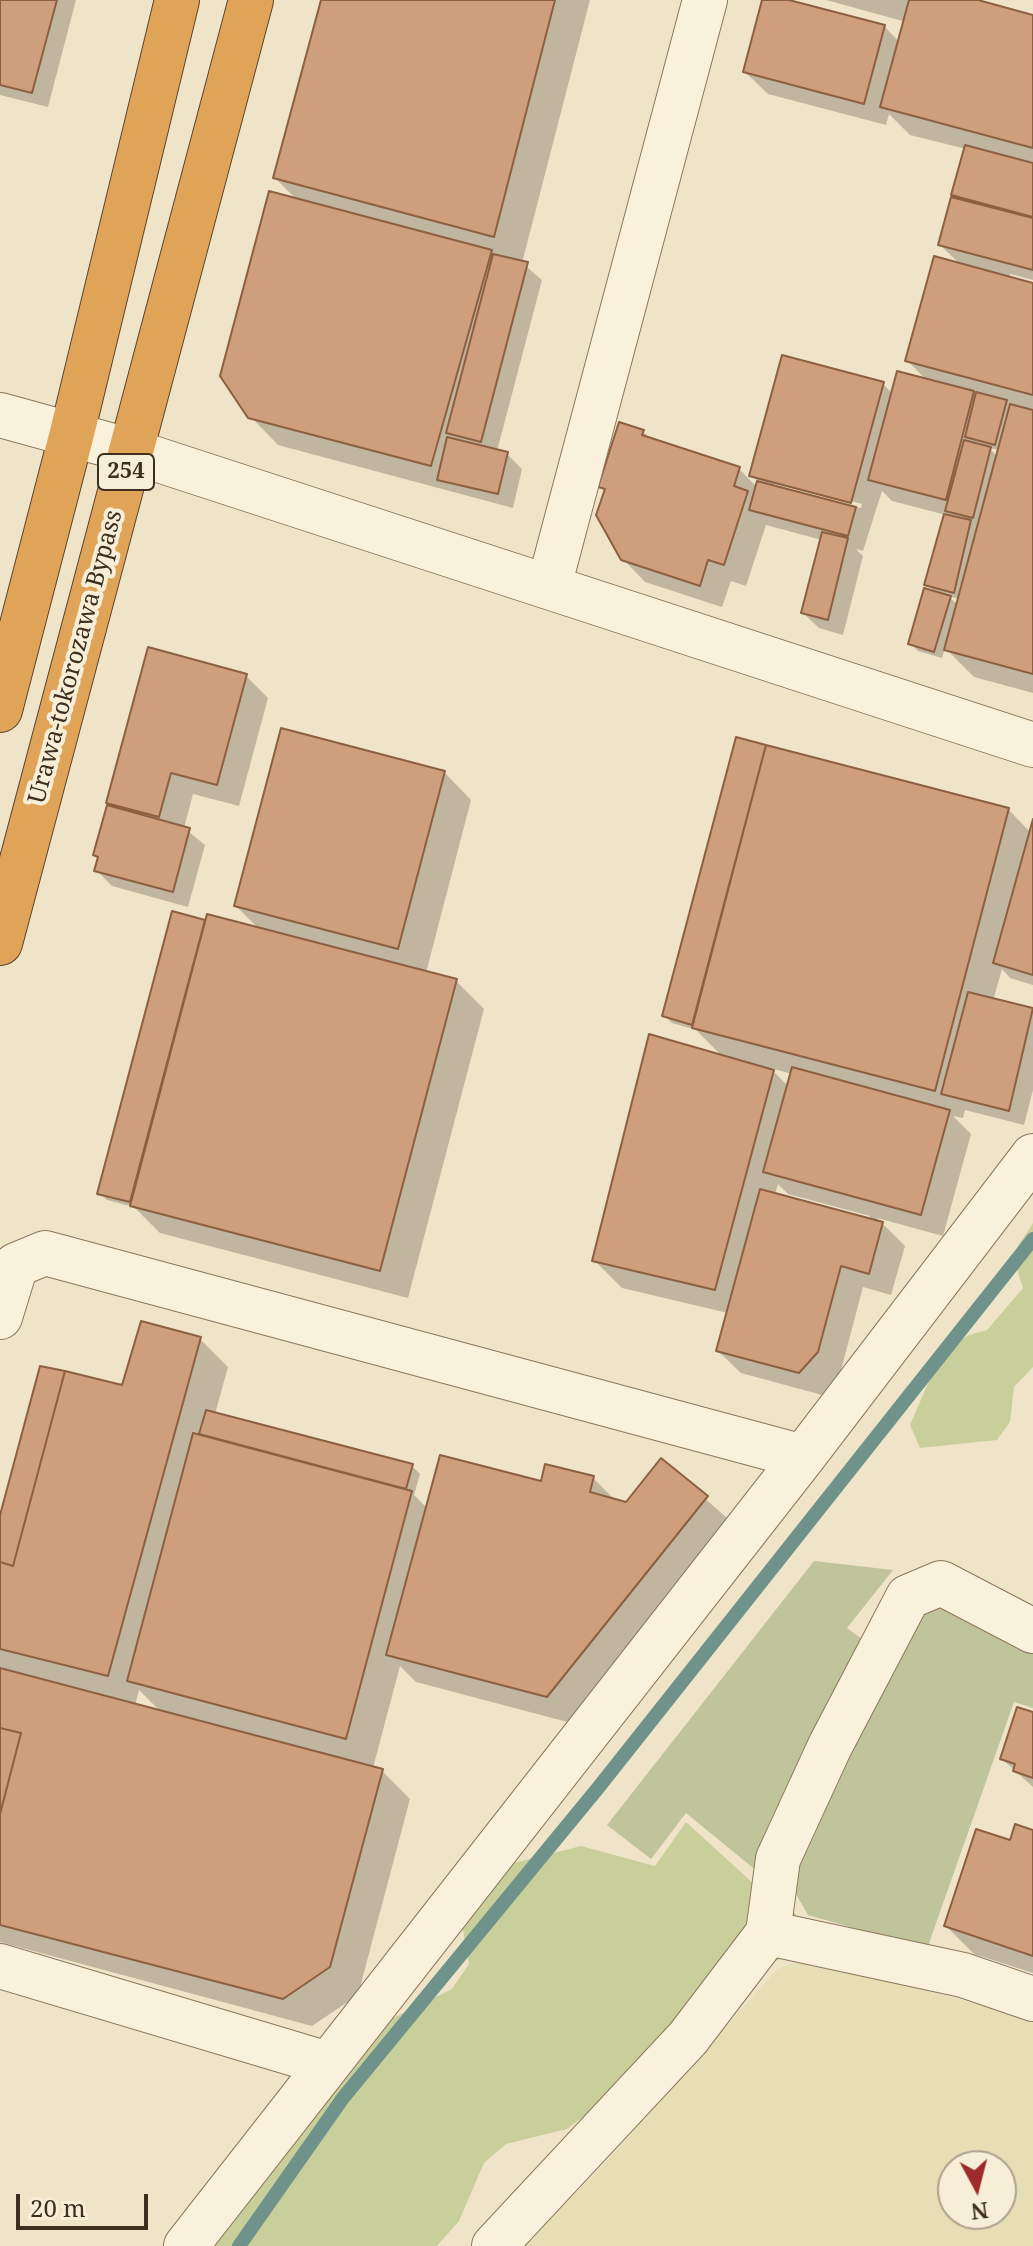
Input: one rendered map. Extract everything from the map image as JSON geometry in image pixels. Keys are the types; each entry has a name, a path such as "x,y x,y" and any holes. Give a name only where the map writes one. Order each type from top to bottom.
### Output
{"highway":[{"name":"254","path":"0,710 72,433 177,0"},
{"name":"Urawa-tokorozawa Bypass","path":"0,943 251,0"}],"street":[{"path":"549,586 705,0"},
{"path":"0,415 131,451 1033,745"},
{"path":"186,2246 803,1457 1033,1156"},
{"path":"0,1317 16,1265 45,1253 803,1457"},
{"path":"494,2246 688,2038 768,1933 778,1859 830,1746 908,1597 941,1583 1033,1631"},
{"path":"768,1933 963,1975 1033,1999"},
{"path":"0,1966 328,2064"}],"shaded area":[{"path":"806,1959 1033,2019 1033,2246 523,2246 598,2171 777,1969"}],"green space":[{"path":"1033,1223 1033,1367 1014,1387 1010,1422 997,1440 920,1448 910,1425 929,1381 950,1347 969,1335 987,1330 1023,1288 1015,1263 1018,1246"},
{"path":"814,1561 893,1570 847,1628 862,1639 758,1872 686,1813 651,1859 607,1825"},
{"path":"936,1598 1033,1646 1033,1708 1014,1702 927,1949 808,1915 788,1880 920,1606"},
{"path":"686,1822 754,1884 793,1910 803,1929 789,1956 748,1971 600,2104 567,2129 506,2144 484,2163 459,2221 437,2246 212,2246 391,2019 452,1989 469,1964 462,1925 478,1897 514,1863 581,1846 655,1866"}],"building":[{"path":"0,0 57,0 32,93 0,85"},
{"path":"321,0 555,0 494,237 273,178"},
{"path":"762,0 789,0 885,25 864,104 743,72"},
{"path":"909,0 978,0 1033,15 1033,148 880,107"},
{"path":"965,145 1033,163 1033,217 951,195"},
{"path":"269,191 492,250 431,466 248,418 220,376"},
{"path":"951,197 1033,218 1033,270 938,245"},
{"path":"493,254 528,262 481,442 446,433"},
{"path":"934,256 1033,283 1033,395 905,361"},
{"path":"782,355 884,382 851,503 749,476"},
{"path":"897,371 974,391 946,500 868,480"},
{"path":"976,392 1007,400 995,445 965,437"},
{"path":"1010,404 1033,410 1033,674 944,650"},
{"path":"619,422 644,430 642,435 740,467 734,486 748,491 724,565 708,560 700,586 621,560 596,515 605,489 598,487"},
{"path":"447,437 508,452 498,494 437,480"},
{"path":"964,440 991,447 973,518 945,511"},
{"path":"757,481 856,507 848,536 749,510"},
{"path":"944,514 971,520 954,593 924,585"},
{"path":"822,532 848,538 828,620 801,613"},
{"path":"924,588 951,596 934,652 908,644"},
{"path":"148,647 247,674 217,785 171,773 159,817 106,803"},
{"path":"281,728 445,771 398,949 234,906"},
{"path":"736,737 766,745 692,1025 662,1016"},
{"path":"766,745 1009,808 935,1091 692,1028"},
{"path":"107,805 190,828 173,892 94,871 98,857 93,855"},
{"path":"1033,819 1033,975 993,963"},
{"path":"172,911 205,920 130,1202 97,1194"},
{"path":"207,914 457,979 380,1271 130,1206"},
{"path":"968,992 1033,1008 1009,1111 941,1094"},
{"path":"649,1034 774,1070 715,1290 592,1261"},
{"path":"792,1067 950,1110 921,1215 763,1172"},
{"path":"760,1189 883,1222 869,1274 841,1266 818,1352 799,1373 716,1351"},
{"path":"141,1321 201,1337 108,1676 0,1649 0,1562 13,1566 65,1371 122,1385"},
{"path":"40,1366 65,1371 13,1566 0,1562 0,1515"},
{"path":"206,1410 413,1464 406,1489 199,1434"},
{"path":"193,1433 412,1491 346,1739 127,1681"},
{"path":"440,1455 541,1481 545,1464 594,1476 590,1492 626,1502 661,1458 708,1496 547,1697 386,1655"},
{"path":"0,1668 383,1769 330,1967 283,1999 0,1925 0,1814 21,1733 0,1728"},
{"path":"1017,1707 1033,1712 1033,1778 1013,1771 1015,1764 1000,1759"},
{"path":"0,1728 21,1733 0,1814"},
{"path":"1015,1824 1033,1830 1033,1956 944,1926 976,1829 1010,1840"}],"waterway":[{"path":"239,2246 343,2098 598,1788 1033,1239"}]}
